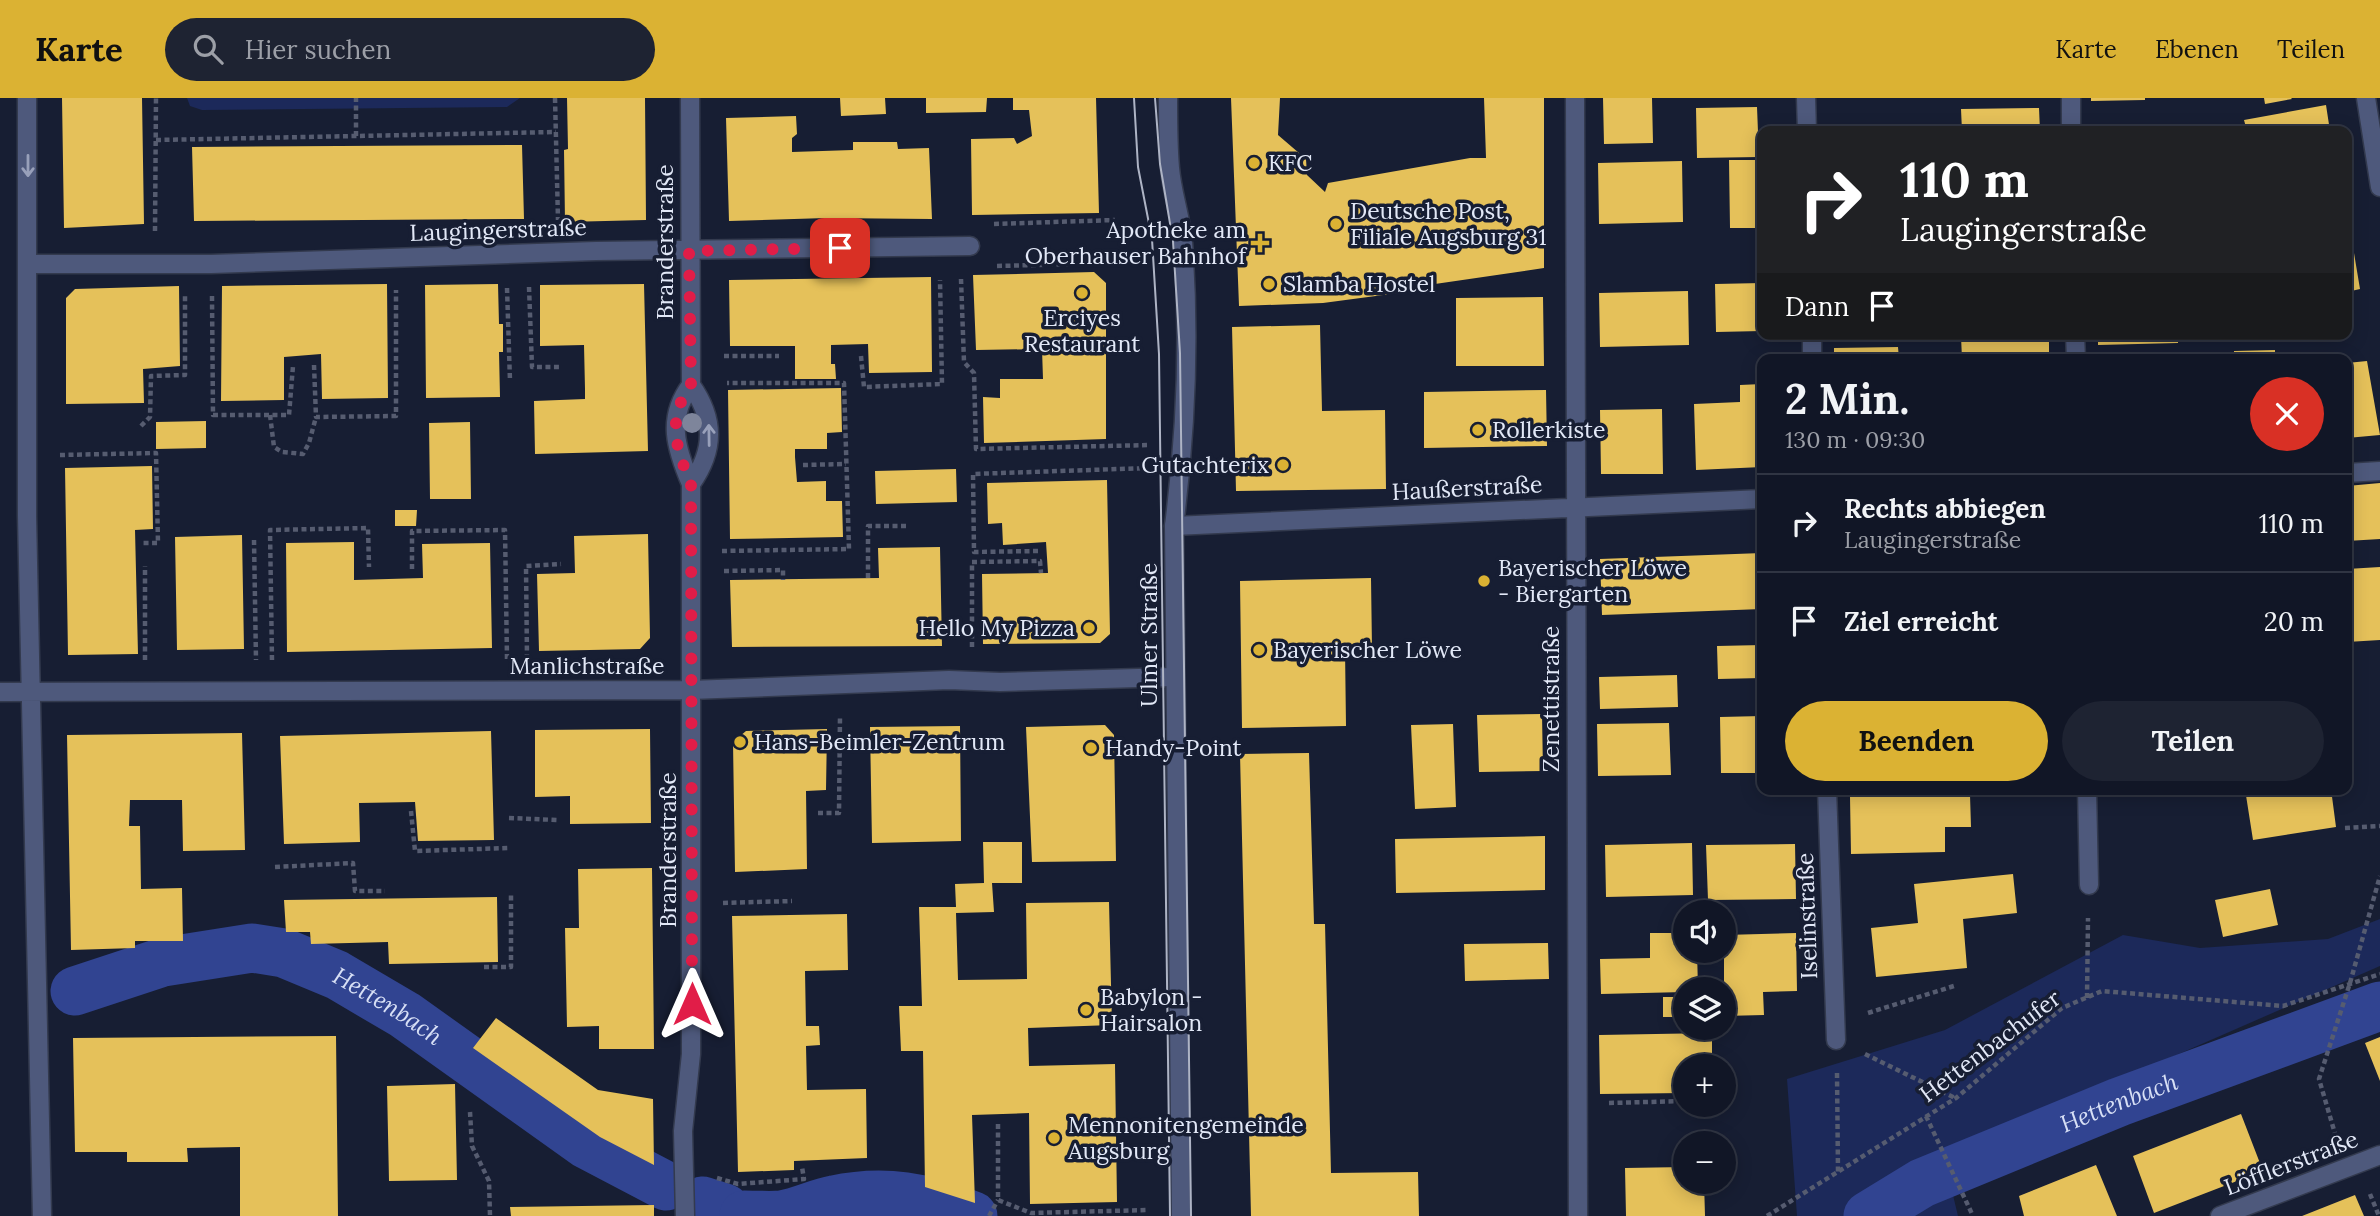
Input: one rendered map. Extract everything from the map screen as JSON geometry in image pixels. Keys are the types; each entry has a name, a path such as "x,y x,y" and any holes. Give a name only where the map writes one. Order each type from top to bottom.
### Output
{"street":[{"path":"27,98 27,516 42,1216"},
{"name":"Branderstraße","path":"690,98 691,384 702,400 709,418 709,447 702,469 691,484"},
{"name":"Ulmer Straße","path":"1168,98 1170,169 1182,239 1187,316 1182,466 1174,526 1181,1212"},
{"name":"Zenettistraße","path":"1575,98 1578,1216"},
{"path":"1806,98 1807,126"},
{"path":"2071,98 2071,126"},
{"path":"2366,98 2380,187"},
{"name":"Laugingerstraße","path":"28,264 211,264 970,246"},
{"name":"Branderstraße","path":"685,1211 683,1130 691,1054 693,904 691,484 677,443 675,419 680,400 691,384"},
{"path":"2352,473 2380,471"},
{"name":"Haußerstraße","path":"1174,526 1757,499"},
{"name":"Manlichstraße","path":"0,692 691,690 1174,677"},
{"name":"Iselinstraße","path":"1827,795 1836,1032"},
{"path":"2087,795 2089,885"},
{"name":"Löfflerstraße","path":"2220,1216 2380,1155"}],"path":[{"path":"155,263 156,98"},
{"path":"356,98 356,136"},
{"path":"555,98 559,254"},
{"path":"156,140 556,132"},
{"path":"1115,220 969,225 972,267 1115,262"},
{"path":"861,356 864,387 942,384 940,247"},
{"path":"528,255 532,368 561,367"},
{"path":"506,256 510,382"},
{"path":"316,417 396,416 396,258"},
{"path":"141,426 150,418 151,376 186,374 184,264"},
{"path":"211,264 213,415 289,415 293,366"},
{"path":"961,279 964,362 974,373 976,449 1181,443"},
{"path":"691,356 779,356"},
{"path":"270,415 274,447 282,452 303,454 316,417 314,365"},
{"path":"691,384 844,383 849,549 691,552"},
{"path":"29,456 156,453 158,542 142,543"},
{"path":"803,465 846,464"},
{"path":"1038,551 974,552 973,474 1182,466"},
{"path":"869,578 868,526 909,526"},
{"path":"265,692 270,530 368,528 369,567"},
{"path":"412,569 412,531 505,530 508,691"},
{"path":"254,540 265,692"},
{"path":"971,681 972,562 1040,561 1041,573"},
{"path":"527,691 526,566 561,564"},
{"path":"144,692 145,566"},
{"path":"691,571 783,569 783,580"},
{"path":"818,813 839,813 840,684"},
{"path":"411,811 415,851 510,848"},
{"path":"509,818 557,820"},
{"path":"2345,828 2380,826"},
{"path":"275,867 353,863 355,891 385,891"},
{"path":"2345,1168 2319,1079 2351,983 2380,876"},
{"path":"2087,998 2089,885"},
{"path":"484,967 511,967 511,894"},
{"path":"693,904 792,901"},
{"name":"Hettenbachufer","path":"1768,1216 1956,1098 2062,1008 2102,991 2283,1006 2380,974"},
{"path":"1836,1032 1957,985"},
{"path":"1836,1032 1956,1098"},
{"path":"1836,1032 1838,1172"},
{"path":"1577,1103 1673,1101"},
{"path":"470,1112 472,1146 489,1181 490,1216"},
{"path":"1927,1116 1973,1216"},
{"path":"989,1216 998,1200 998,1124"},
{"path":"684,1172 738,1184 804,1179 802,1167"},
{"path":"998,1200 1031,1213 1181,1212"}],"shaded area":[{"path":"187,98 520,98 507,107 202,110 190,106"},
{"path":"2380,919 2380,966 1973,1144 1952,1191 1958,1216 1797,1216 1787,1079 1945,1030 2123,935 2200,948 2328,939"}],"building":[{"path":"62,98 142,98 144,224 64,228"},
{"path":"567,98 645,98 646,220 565,222 564,150 568,149"},
{"path":"840,98 885,98 886,114 841,116"},
{"path":"926,98 987,98 986,112 926,113"},
{"path":"1013,98 1096,98 1099,213 972,215 971,139 1014,138 1017,144 1032,136 1029,110 1013,110"},
{"path":"1231,98 1280,98 1278,135 1306,159 1307,175 1325,192 1328,183 1470,158 1486,158 1484,98 1544,98 1544,268 1435,284 1436,288 1323,303 1239,306"},
{"path":"1603,98 1652,98 1653,143 1604,144"},
{"path":"2091,98 2145,98 2145,100 2091,101"},
{"path":"2264,98 2291,98 2292,99 2265,104"},
{"path":"2326,105 2329,126 2246,126 2244,120"},
{"path":"1757,107 1757,157 1697,158 1696,108"},
{"path":"2039,108 2040,126 1962,126 1961,109"},
{"path":"796,116 797,134 792,138 792,152 853,150 853,142 897,142 898,149 929,148 932,219 729,221 726,118"},
{"path":"522,145 524,219 194,221 192,147"},
{"path":"1729,160 1757,160 1757,228 1730,228"},
{"path":"1682,161 1683,222 1599,224 1598,163"},
{"path":"2352,253 2360,289 2352,291"},
{"path":"1094,272 1106,283 1106,439 984,443 983,397 1000,398 1000,379 1043,379 1042,349 976,350 973,275"},
{"path":"931,277 932,372 869,373 868,344 831,345 831,364 835,364 836,379 795,379 795,346 730,346 729,280"},
{"path":"1757,283 1757,331 1716,332 1715,284"},
{"path":"387,284 388,398 322,399 321,354 284,357 284,400 221,401 222,286"},
{"path":"498,284 499,324 503,324 503,352 499,352 500,397 426,398 425,285"},
{"path":"644,284 648,451 535,454 534,401 585,399 584,345 540,346 540,285"},
{"path":"179,286 180,366 143,369 144,403 66,404 66,298 75,289"},
{"path":"1688,291 1689,345 1600,347 1599,293"},
{"path":"1543,297 1544,366 1456,366 1456,298"},
{"path":"1320,325 1322,411 1385,410 1386,489 1236,491 1232,327"},
{"path":"1961,340 2049,340 2049,354 1962,354"},
{"path":"2098,340 2178,340 2178,343 2098,345"},
{"path":"1898,347 1899,354 1834,354 1834,348"},
{"path":"2275,350 2275,354 2234,354 2234,351"},
{"path":"2367,361 2380,435 2352,438 2352,362"},
{"path":"1757,384 1757,467 1696,470 1694,404 1740,402 1740,385"},
{"path":"841,388 842,432 827,433 827,449 795,449 795,457 797,482 826,481 826,501 842,501 843,537 730,539 728,390"},
{"path":"1546,390 1547,446 1424,448 1424,392"},
{"path":"1662,409 1663,474 1601,474 1600,410"},
{"path":"206,421 206,448 156,449 156,422"},
{"path":"470,422 471,499 430,499 429,423"},
{"path":"152,466 153,529 135,530 138,654 68,655 65,468"},
{"path":"956,469 957,502 876,504 875,471"},
{"path":"1107,480 1110,634 1100,643 983,644 982,574 1048,573 1046,542 1003,545 1002,523 988,524 987,483"},
{"path":"2380,483 2380,539 2352,541 2352,486"},
{"path":"395,510 417,510 416,526 395,526"},
{"path":"648,534 650,638 640,649 539,651 537,574 575,573 574,536"},
{"path":"242,535 244,649 177,650 175,537"},
{"path":"354,542 354,580 423,578 422,544 490,543 492,648 287,652 286,543"},
{"path":"940,547 942,646 732,647 730,580 879,578 878,548"},
{"path":"1757,553 1757,609 1602,615 1600,559"},
{"path":"2380,567 2380,640 2352,642 2352,569"},
{"path":"1371,578 1372,649 1345,649 1346,726 1242,728 1240,581"},
{"path":"1757,645 1757,678 1718,679 1717,646"},
{"path":"1677,675 1678,707 1600,709 1599,677"},
{"path":"1542,714 1543,771 1479,772 1477,715"},
{"path":"1757,716 1757,773 1721,773 1720,717"},
{"path":"1669,723 1671,775 1598,776 1597,724"},
{"path":"1453,724 1456,807 1415,809 1411,725"},
{"path":"1105,725 1114,735 1116,861 1032,862 1026,727"},
{"path":"960,726 961,841 872,843 870,727"},
{"path":"650,729 651,823 570,824 570,796 535,797 535,730"},
{"path":"827,729 826,790 806,791 807,869 735,872 733,742 746,731"},
{"path":"491,731 494,840 418,841 415,802 359,803 360,842 284,844 280,736"},
{"path":"242,733 245,850 183,851 182,800 130,800 129,826 140,826 141,889 182,888 183,941 135,941 135,948 71,950 67,735"},
{"path":"1309,753 1314,924 1325,924 1331,1173 1418,1172 1419,1216 1251,1216 1240,754"},
{"path":"1970,795 1971,827 1945,827 1945,852 1851,854 1850,797"},
{"path":"2246,795 2332,795 2336,827 2253,840"},
{"path":"1545,836 1545,890 1396,893 1395,839"},
{"path":"983,842 1022,842 1022,883 992,883 994,912 956,913 958,980 1027,979 1026,903 1109,902 1112,1025 1028,1028 1029,1066 1115,1064 1117,1202 1030,1204 1029,1113 972,1115 975,1203 925,1187 923,1051 901,1051 899,1006 922,1006 919,907 956,907 955,884 984,883"},
{"path":"1692,843 1693,895 1606,897 1605,845"},
{"path":"1795,844 1796,899 1708,900 1706,845"},
{"path":"652,868 654,1049 599,1049 599,1026 567,1027 565,928 579,928 578,869"},
{"path":"2013,874 2017,913 1963,919 1967,968 1876,977 1871,928 1918,923 1914,884"},
{"path":"2270,889 2278,925 2223,937 2215,900"},
{"path":"497,897 498,962 389,964 388,942 311,944 310,932 286,932 284,900"},
{"path":"847,914 848,970 805,971 806,1026 819,1026 820,1045 806,1046 807,1090 866,1089 867,1158 794,1161 794,1170 738,1172 732,916"},
{"path":"1650,933 1673,933 1673,963 1697,963 1698,977 1673,977 1673,992 1601,994 1600,959 1650,958"},
{"path":"1796,933 1797,991 1763,992 1764,1015 1736,1016 1736,977 1724,977 1724,963 1736,963 1736,935"},
{"path":"1548,943 1549,979 1465,981 1464,944"},
{"path":"1663,997 1673,997 1673,1017 1663,1017"},
{"path":"496,1018 598,1090 653,1099 654,1165 600,1137 473,1048"},
{"path":"1673,1034 1673,1040 1712,1040 1712,1054 1673,1054 1673,1093 1600,1094 1599,1035"},
{"path":"336,1036 338,1216 240,1216 240,1147 187,1148 188,1162 127,1162 127,1152 75,1152 73,1038"},
{"path":"2380,1037 2380,1081 2365,1043"},
{"path":"455,1084 457,1180 389,1181 387,1086"},
{"path":"2241,1114 2263,1171 2154,1213 2133,1156"},
{"path":"2096,1165 2117,1216 2024,1216 2019,1196"},
{"path":"1673,1167 1673,1194 1704,1194 1705,1216 1626,1216 1625,1168"},
{"path":"2355,1195 2364,1216 2302,1216"},
{"path":"654,1205 654,1216 511,1216 510,1207"}],"waterway":[{"name":"Hettenbach","path":"75,991 163,962 252,948 284,953 337,975 405,1015 586,1144 666,1186"},
{"name":"Hettenbach","path":"1868,1216 1922,1183 2119,1102 2380,1006"},
{"name":"Hettenbach","path":"744,1215 782,1215 834,1200 888,1195 939,1204 973,1216"},
{"name":"Hettenbach","path":"703,1201 725,1208"}],"tram line":[{"path":"1134,98 1138,167 1152,239 1159,354 1170,1216"},
{"path":"1155,98 1160,164 1173,241 1180,353 1191,1216"}],"place":[{"name":"KFC","path":"1254,163"},
{"name":"Deutsche Post, Filiale Augsburg 31","path":"1336,224"},
{"name":"Apotheke am Oberhauser Bahnhof","path":"1260,243"},
{"name":"Slamba Hostel","path":"1269,284"},
{"name":"Erciyes Restaurant","path":"1082,293"},
{"name":"Rollerkiste","path":"1478,430"},
{"name":"Gutachterix","path":"1283,465"},
{"name":"Bayerischer Löwe - Biergarten","path":"1484,581"},
{"name":"Hello My Pizza","path":"1089,628"},
{"name":"Bayerischer Löwe","path":"1259,650"},
{"name":"Hans-Beimler-Zentrum","path":"740,742"},
{"name":"Handy-Point","path":"1091,748"},
{"name":"Babylon - Hairsalon","path":"1086,1010"},
{"name":"Mennonitengemeinde Augsburg","path":"1054,1138"}],"route":[{"path":"692,1004 691,484 682,464 675,419 680,400 691,385 689,251 840,248"}]}
